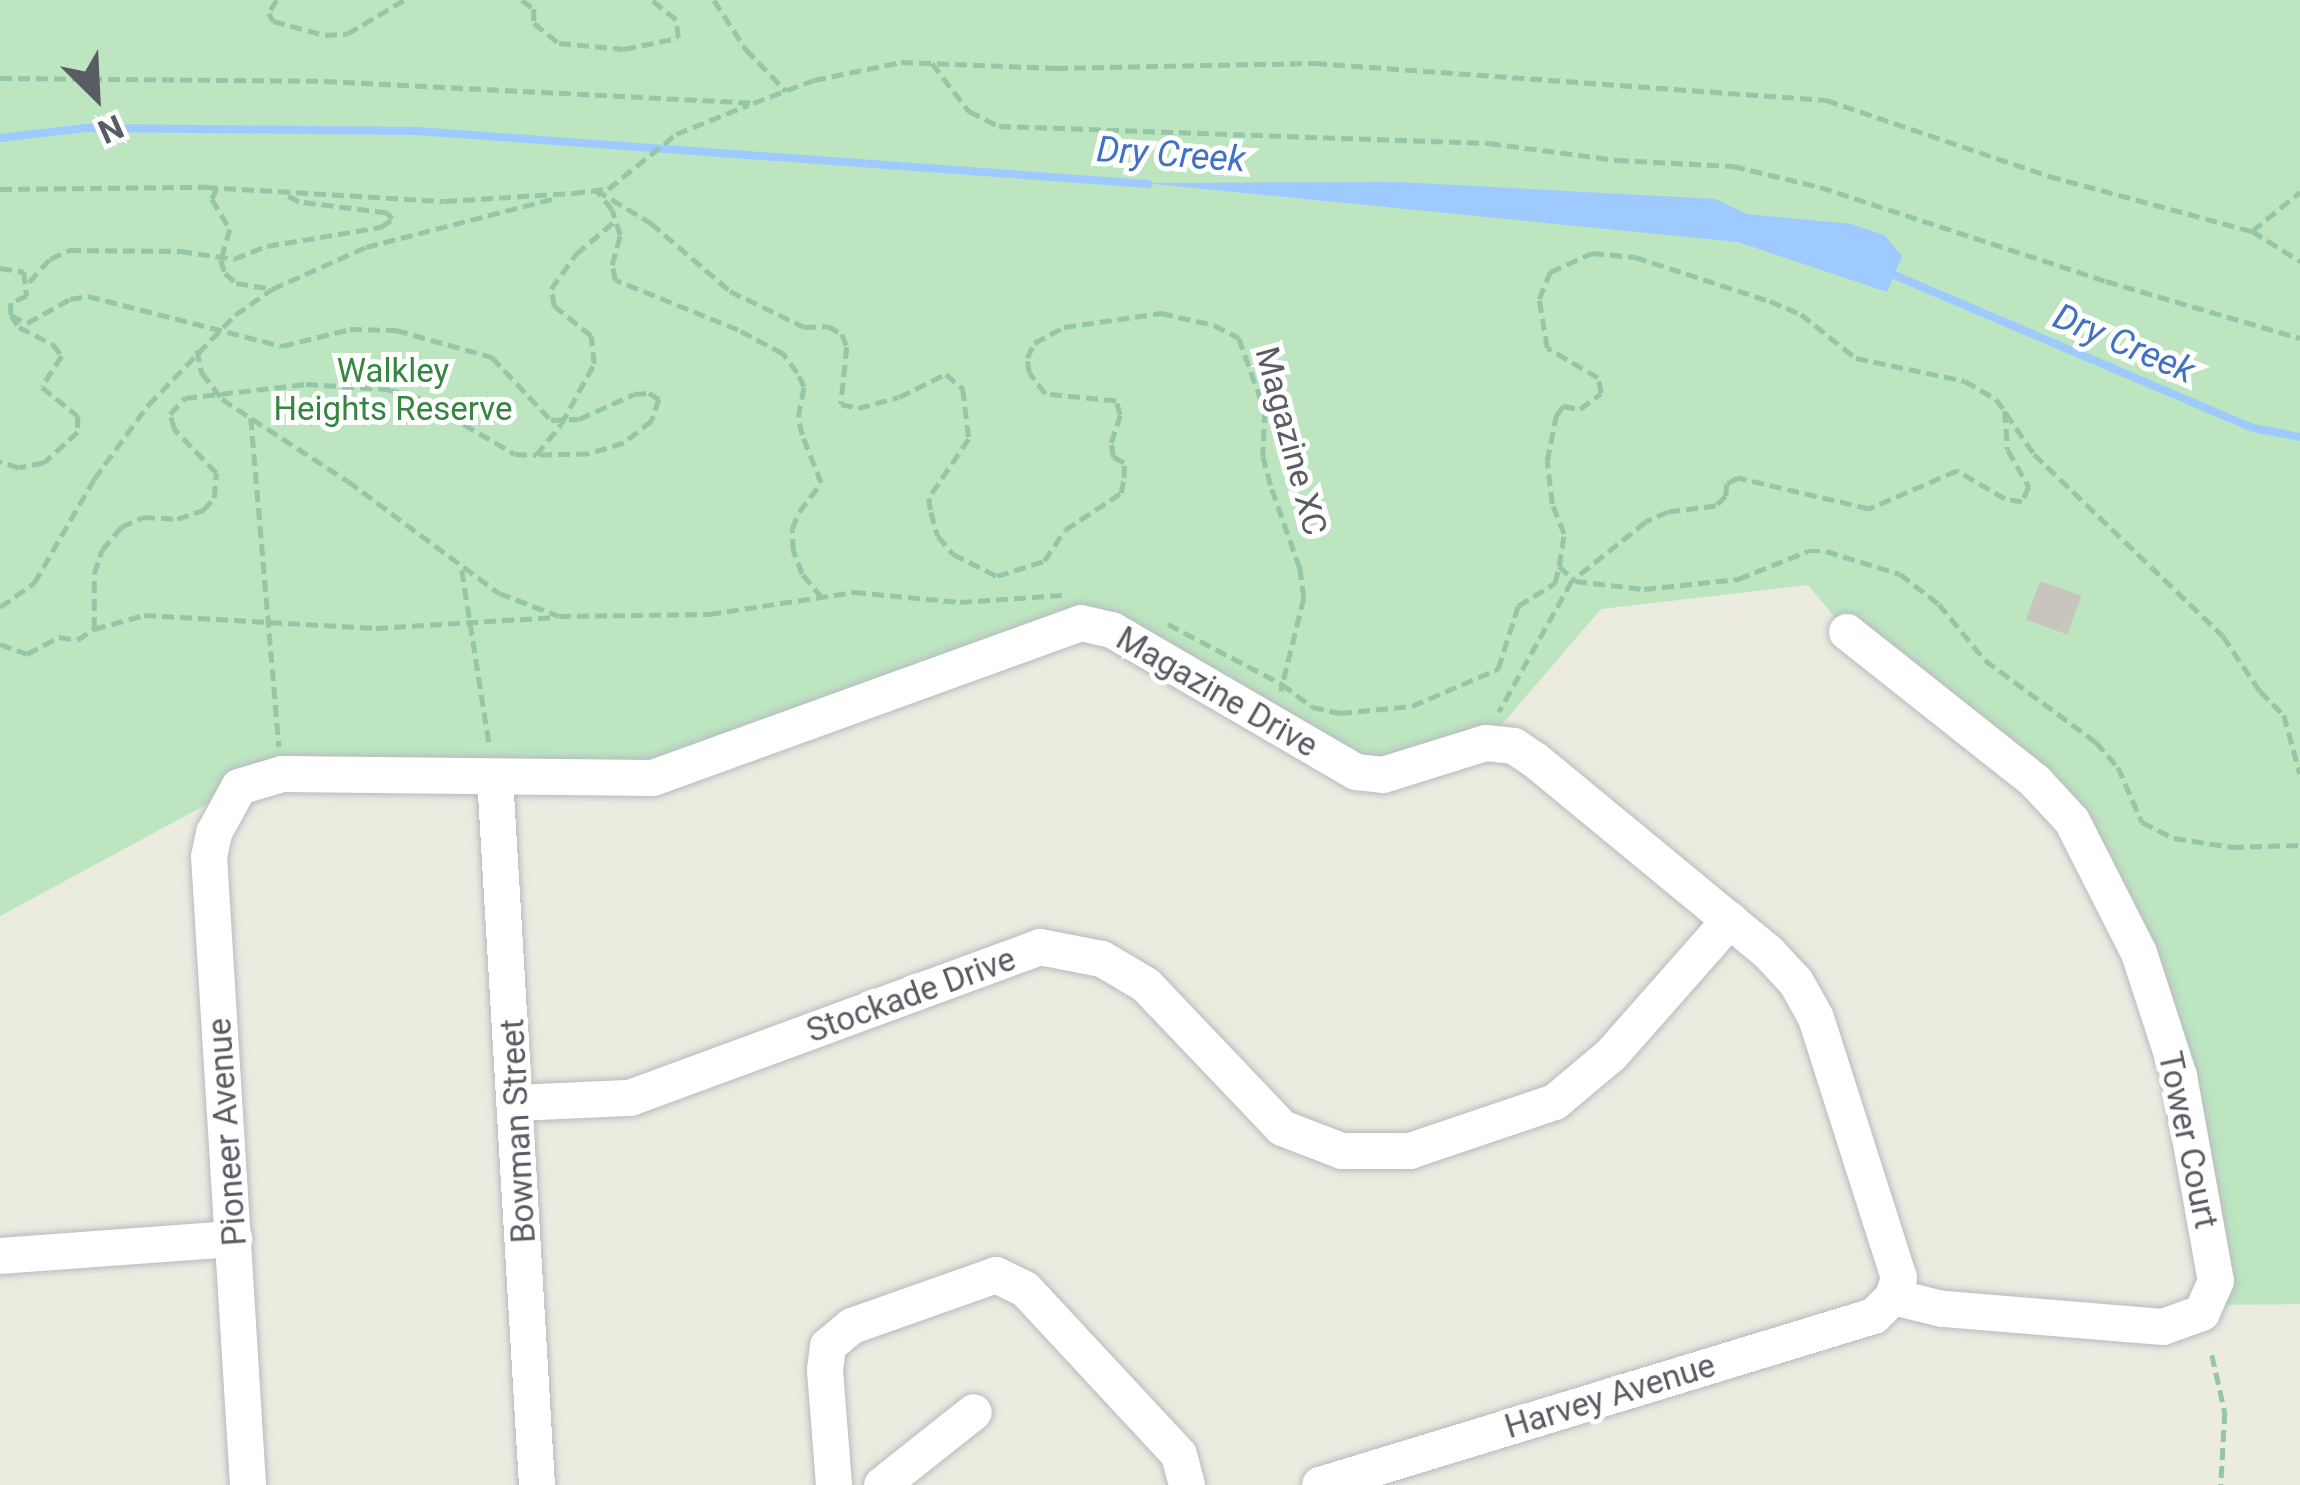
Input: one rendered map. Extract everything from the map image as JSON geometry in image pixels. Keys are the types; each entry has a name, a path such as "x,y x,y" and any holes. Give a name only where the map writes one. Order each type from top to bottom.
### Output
{"street":[{"name":"Magazine Drive","path":"239,787 282,774 653,778 1055,629 1093,624 1355,772 1383,775 1486,742 1514,746 1781,964 1816,1018 1899,1277 1893,1297"},
{"name":"Tower Court","path":"1846,632 2035,781 2072,821 2139,952 2180,1076 2216,1281 2202,1313 2163,1327 1942,1309 1893,1297"},
{"name":"Bowman Street","path":"495,777 518,1103 537,1485"},
{"name":"Pioneer Avenue","path":"239,787 214,833 209,857 248,1485"},
{"name":"Stockade Drive","path":"518,1103 630,1098 1040,947 1102,959 1146,985 1282,1128 1342,1151 1410,1151 1555,1102 1611,1055 1730,920"},
{"path":"0,1256 234,1239"},
{"path":"834,1485 825,1370 828,1346 852,1326 996,1275 1025,1289 1179,1455 1187,1485"},
{"name":"Harvey Avenue","path":"1320,1485 1874,1316 1893,1297"},
{"path":"882,1485 974,1412"}],"path":[{"path":"277,0 269,13 273,21 326,35 347,34 404,0"},
{"path":"522,0 534,9 534,23 559,44 624,49 678,38 676,20 651,0"},
{"path":"714,0 746,50 786,91"},
{"path":"932,63 969,111 999,126 1489,143 1617,160 1733,166 1820,187 2300,338"},
{"path":"0,607 34,584 94,479 148,405 219,329 272,289 413,232 608,188 676,134 786,91 866,68 932,63 1315,63 1826,100 2049,176 2252,232 2300,261"},
{"path":"0,78 325,81 753,103"},
{"path":"0,189 217,187 445,201 574,194"},
{"path":"217,187 212,199 230,229 221,260 236,283 272,289"},
{"path":"0,644 27,654 59,637 77,640 94,629 144,615 376,628 559,616 709,614 823,598 802,574 793,551 792,529 821,483 802,434 804,387 797,373 783,354 738,329 615,280 616,220 596,190"},
{"name":"Magazine XC","path":"596,190 651,223 730,291 804,328 828,326 842,334 848,346 841,404 859,408 899,397 946,374 963,389 969,439 929,498 931,512 938,536 952,554 998,576 1044,561 1065,530 1121,493 1124,478 1124,463 1114,457 1111,443 1120,415 1116,401 1046,394 1029,373 1027,358 1034,343 1064,327 1161,313 1214,325 1239,338 1264,411 1263,456 1300,568 1304,598 1281,692"},
{"path":"29,282 58,254 87,247 180,250 221,260 381,227 392,219 387,213 299,202 278,191"},
{"path":"2252,232 2300,192"},
{"path":"536,455 562,422 594,364 591,336 554,306 551,289 576,254 616,220"},
{"path":"1378,713 1412,706 1498,669 1519,606 1555,583 1564,534 1552,504 1549,436 1563,406 1580,409 1601,393 1598,378 1547,348 1539,299 1550,272 1592,253 1636,257 1703,277 1735,294 1801,314 1856,358 1965,381 1996,399 2034,454 2223,636 2260,691 2284,715 2300,774"},
{"path":"0,268 24,272 29,282 27,296 11,303 10,315 19,327 53,344 62,356 42,387 78,416 78,432 44,463 19,468 0,462"},
{"path":"10,315 27,323 70,299 88,296 282,346 350,328 419,335 493,357 540,412 562,422 634,394 655,394 660,404 639,433 607,450 536,455 515,454 417,397 386,389 306,384 288,390 185,398 170,414 175,429 216,473 214,498 203,510 177,519 143,517 121,527 102,550 94,574 94,629"},
{"path":"197,350 202,373 216,392 250,418 348,481 500,593 559,616"},
{"path":"1498,715 1572,581 1646,522 1668,512 1717,506 1727,484 1738,478 1870,509 1957,471 2005,499 2022,502 2029,487 2008,450 2005,411"},
{"path":"250,418 282,774"},
{"path":"462,568 495,777"},
{"path":"2212,1355 2225,1412 2221,1485"}],"green space":[{"name":"Walkley Heights Reserve","path":"0,0 2300,0 2300,1304 2206,1305 2149,983 2035,781 1847,632 1808,585 1601,609 1486,743 1368,775 1093,624 653,778 250,781 0,916"}],"water":[{"path":"1398,182 1715,199 1747,214 1851,224 1884,235 1902,256 1887,292 1738,242 1143,183"}],"building":[{"path":"2040,581 2081,596 2067,635 2026,620"}],"waterway":[{"name":"Dry Creek","path":"0,138 85,128 417,131 1148,184"},
{"name":"Dry Creek","path":"1887,272 2253,428 2300,437"}]}
